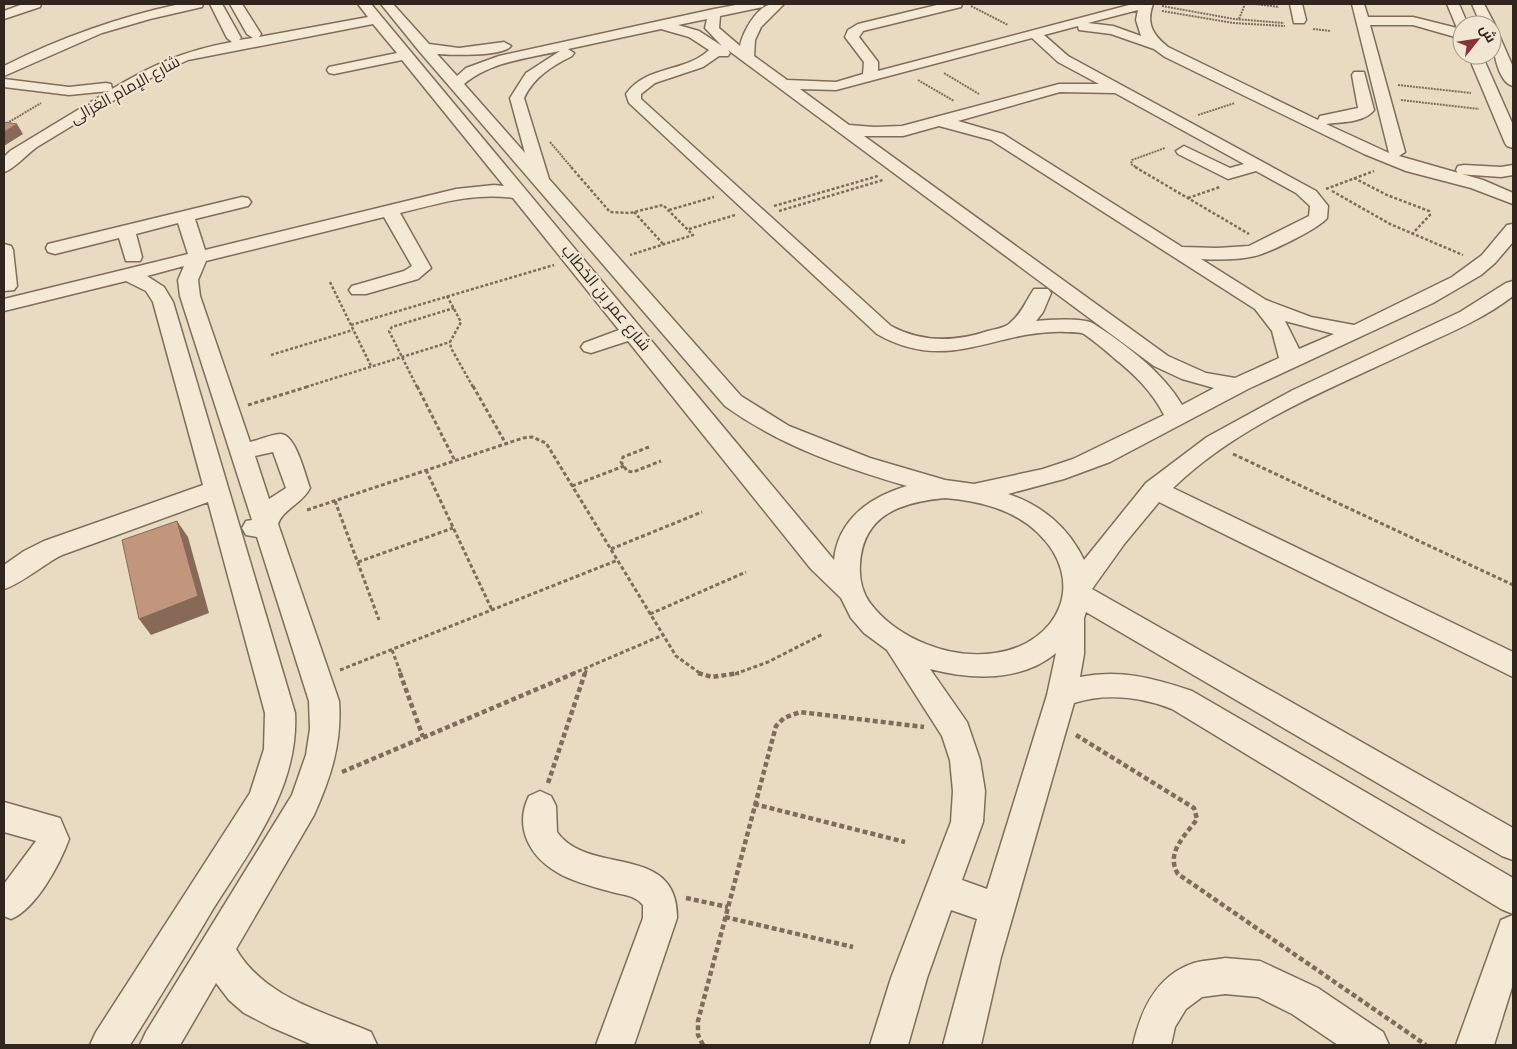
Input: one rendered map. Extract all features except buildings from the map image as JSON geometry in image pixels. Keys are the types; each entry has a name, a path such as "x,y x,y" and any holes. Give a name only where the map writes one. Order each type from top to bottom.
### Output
{"street":[{"path":"4,14 35,4"},
{"path":"4,72 51,47 90,32 132,18 197,4"},
{"path":"216,4 234,38"},
{"path":"236,4 254,34"},
{"path":"334,70 394,28 459,52 492,49 711,9 758,4"},
{"path":"744,65 746,47 753,28 759,19 778,4"},
{"path":"870,77 872,67 864,52 852,37 853,32 858,28 956,4"},
{"path":"1358,4 1452,32"},
{"path":"1358,4 1397,157"},
{"path":"784,84 836,86 986,47 1031,43 1061,27 1155,6"},
{"path":"1155,6 1143,10 1142,23 1150,39 1159,46"},
{"path":"1155,6 1159,27 1164,36 1194,62 1257,96 1370,152 1456,169 1487,172 1513,170"},
{"path":"1291,6 1302,24"},
{"path":"1363,22 1397,17 1438,16 1454,8"},
{"path":"456,84 462,77 487,64 661,25 711,9"},
{"path":"711,9 715,32 744,65 886,176 1147,374 1169,400 1177,417"},
{"path":"661,25 694,34 744,65 784,84 1161,361 1214,383 1239,385"},
{"path":"1061,27 1113,30 1159,46 1325,120 1397,157 1477,184 1513,199"},
{"name":"شارع الإمام الغزالى","path":"4,149 64,108 163,56 194,46 254,34 394,28"},
{"name":"شارع الإمام الغزالى","path":"4,168 16,154 31,144 174,60 210,49 394,28"},
{"name":"شارع عمر بن الخطاب","path":"394,28 456,84 724,392 745,410 772,427 836,454 945,489"},
{"name":"شارع عمر بن الخطاب","path":"394,28 483,168 521,194 820,562 850,590"},
{"path":"542,183 534,151 519,109 517,98 521,88 539,69 567,53 613,35"},
{"path":"1031,43 1258,165 1310,195 1319,206 1318,218 1312,223 1260,248 1217,254 1178,252"},
{"path":"718,49 708,60 642,84 633,94 634,100 731,192 884,330 896,338 918,345 942,347 964,344 1015,330 1048,326 1087,328"},
{"path":"864,52 922,64"},
{"path":"1325,120 1356,115 1366,110 1355,57 1370,55"},
{"path":"1502,57 1513,82"},
{"path":"1059,88 1069,77 1069,62"},
{"path":"1479,65 1492,96 1506,120 1513,143"},
{"path":"687,69 718,68"},
{"path":"4,83 69,91 106,87"},
{"path":"818,109 824,97 836,86"},
{"path":"845,128 874,132 903,131 1059,88 1118,89"},
{"path":"4,93 48,98 64,108"},
{"path":"984,109 986,123 997,137"},
{"path":"938,121 971,128 997,137 1259,304 1306,322 1357,332"},
{"path":"882,156 888,142 903,131"},
{"path":"1179,148 1228,174 1258,165"},
{"path":"4,250 5,293 196,250 455,181 483,168"},
{"path":"196,250 390,211 469,192 506,190 521,194"},
{"path":"924,205 941,199"},
{"path":"56,248 242,202"},
{"path":"359,290 411,275 422,268 390,211"},
{"path":"159,1045 216,948 304,806 314,784 323,754 326,726 324,701 188,288 188,280 196,250 185,216"},
{"path":"975,492 1024,482 1080,465 1143,438 1177,417 1239,385 1449,288 1485,264 1497,252 1513,230"},
{"path":"109,1045 261,803 272,779 279,756 282,733 280,713 218,489 160,294 130,266 126,231"},
{"path":"1237,290 1242,269 1260,248"},
{"path":"578,263 609,260"},
{"path":"962,1045 981,965 1058,708 1070,654 1076,600 1072,561 1056,537 1027,513 1006,501 975,492 945,489 914,492 887,502 865,518 850,539 845,564 850,590 868,620 897,644 929,658 955,664 999,665 1030,656 1055,640 1076,600 1129,518 1156,489 1189,460 1257,418 1476,313 1513,287"},
{"path":"1015,330 1033,312 1041,292"},
{"path":"1259,304 1283,332 1290,351 1290,361"},
{"path":"591,347 634,332"},
{"path":"184,373 212,365"},
{"path":"231,536 265,525 276,505 293,496 298,488 280,442 241,452"},
{"path":"4,579 33,558 54,548 218,489"},
{"path":"1156,489 1513,665"},
{"path":"1076,600 1231,683 1513,845"},
{"path":"890,1045 910,978 967,822 969,791 965,760 956,731 897,644"},
{"path":"1208,714 1231,683"},
{"path":"1058,708 1098,684 1140,686 1175,698 1208,714 1513,897"},
{"path":"540,806 539,827 547,847 564,860 645,884 656,892 661,904 660,918 615,1045"},
{"path":"4,817 49,829 53,839 48,853 10,902"},
{"path":"943,890 997,910"},
{"path":"1475,1045 1513,932"},
{"path":"216,948 229,972 247,993 272,1008 358,1045"},
{"path":"1152,1045 1158,1020 1173,996 1196,980 1226,976 1260,979 1305,1001 1370,1045"}],"path":[{"path":"966,4 1031,43"},
{"path":"1239,19 1245,4"},
{"path":"1255,4 1291,6"},
{"path":"1155,6 1239,19 1302,24 1331,31"},
{"path":"1155,6 1233,23 1287,26"},
{"path":"922,64 984,109"},
{"path":"901,69 984,109"},
{"path":"1378,82 1492,96"},
{"path":"1177,121 1257,96"},
{"path":"1382,97 1506,120"},
{"path":"4,125 48,98"},
{"path":"519,109 532,120 606,210 616,214 634,212 662,204 693,236 609,260"},
{"path":"1179,148 1132,160 1132,164 1260,248"},
{"path":"1310,195 1354,178 1397,157"},
{"path":"688,230 886,176"},
{"path":"755,213 886,176"},
{"path":"1354,178 1388,195 1428,211 1430,215 1412,234"},
{"path":"1327,188 1370,214 1412,234 1485,264"},
{"path":"668,210 731,192"},
{"path":"634,212 664,244"},
{"path":"351,325 447,296 578,263"},
{"path":"330,282 371,366"},
{"path":"447,296 461,322 450,342 451,348 506,444"},
{"path":"454,308 392,326 389,331 455,461"},
{"path":"271,355 354,330"},
{"path":"228,411 450,342"},
{"path":"302,512 524,438 540,440 546,444 676,656 691,670 712,677 735,675 823,634"},
{"path":"1212,445 1513,584"},
{"path":"649,447 623,457 621,462 627,471 633,472 661,461"},
{"path":"572,486 624,466"},
{"path":"426,470 492,610"},
{"path":"336,501 379,620"},
{"path":"611,549 702,512"},
{"path":"358,562 453,528"},
{"path":"316,679 618,560"},
{"path":"650,614 746,572"},
{"path":"314,784 663,635"},
{"path":"392,650 423,737"},
{"path":"540,806 587,667"},
{"path":"1058,708 1194,808 1197,819 1173,853 1171,859 1178,874 1426,1045"},
{"path":"703,1045 698,1035 698,1021 754,804 774,730 779,721 789,715 800,712 956,731"},
{"path":"754,804 905,842"},
{"path":"656,892 728,907"},
{"path":"725,917 853,947"}]}
